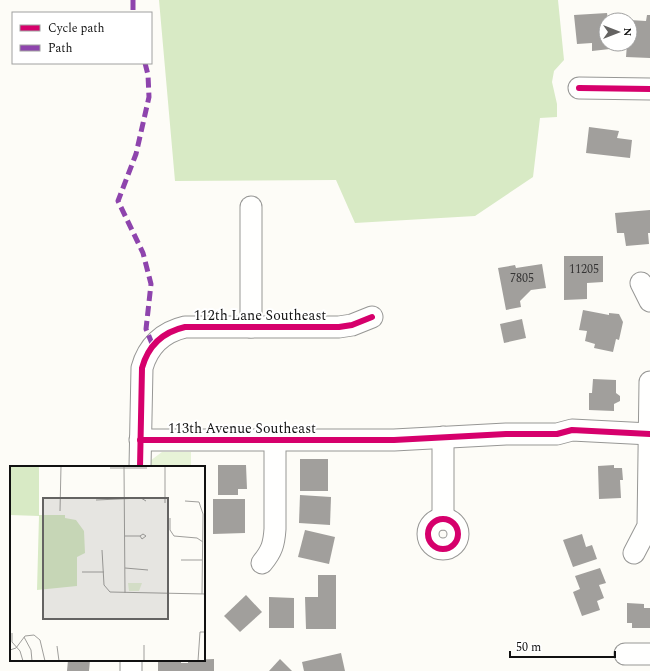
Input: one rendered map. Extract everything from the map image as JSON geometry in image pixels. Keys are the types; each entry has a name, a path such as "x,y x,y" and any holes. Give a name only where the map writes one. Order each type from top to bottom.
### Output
{"street":[{"path":"579,88 650,90"},
{"path":"250,207 251,327"},
{"name":"112th Lane Southeast","path":"140,440 142,368 146,356 153,346 163,336 174,330 185,327 339,327 352,325 372,317"},
{"path":"634,553 648,526 650,382"},
{"name":"113th Avenue Southeast","path":"140,440 394,440 506,434 557,434 572,430 649,434"},
{"path":"443,437 443,519"},
{"path":"140,440 140,466"},
{"path":"262,563 270,554 274,543 275,440"},
{"path":"625,654 650,654"}],"green space":[{"path":"159,0 558,0 564,60 554,71 552,82 557,104 557,117 540,118 533,177 475,216 355,223 336,180 175,181"},
{"path":"162,452 191,452 191,466 149,466 150,461"}],"building":[{"path":"598,14 598,50 592,51 592,43 577,44 574,15"},
{"path":"647,15 650,15 650,58 626,57 626,52 638,52 638,20 646,21"},
{"path":"589,127 619,131 617,138 632,140 630,158 586,153"},
{"path":"650,210 650,233 648,233 649,244 626,246 624,233 617,233 615,213"},
{"path":"564,256 603,256 603,282 587,283 587,299 564,300"},
{"path":"542,264 546,288 531,290 520,301 521,307 506,310 498,268 515,265 516,268"},
{"path":"583,310 609,315 609,313 619,314 623,322 619,340 616,339 613,352 594,348 595,344 585,341 587,331 579,330"},
{"path":"522,319 526,338 504,343 500,324"},
{"path":"593,379 616,380 616,393 620,396 620,401 614,404 614,411 589,410 589,393 592,393"},
{"path":"300,459 328,459 328,491 300,491"},
{"path":"218,465 246,465 247,489 238,489 238,495 218,495"},
{"path":"614,465 614,468 622,468 623,480 620,480 621,498 599,499 598,466"},
{"path":"300,495 331,497 330,525 299,523"},
{"path":"213,499 245,499 245,533 213,534"},
{"path":"305,530 335,537 329,564 298,557"},
{"path":"582,534 586,547 592,545 597,559 573,567 563,540"},
{"path":"600,568 606,583 599,585 604,598 597,601 600,610 582,616 573,592 580,589 575,576"},
{"path":"318,575 336,575 336,629 306,629 305,597 318,597"},
{"path":"246,595 262,612 240,632 224,616"},
{"path":"269,597 294,598 294,628 269,628"},
{"path":"627,603 644,604 644,608 650,608 650,628 632,628 632,623 627,623"},
{"path":"341,653 345,671 304,671 302,662"},
{"path":"205,659 214,659 214,671 158,671 158,661 181,661 181,663 188,663 188,661 205,661"},
{"path":"280,659 292,671 269,671"},
{"path":"68,661 90,661 89,671 67,671"}],"marked path":[{"path":"133,0 133,12"},
{"path":"145,64 148,75 149,97 136,154 118,201 143,253 151,284 146,329 153,346"}],"cycle path":[{"path":"579,88 650,89"},
{"path":"140,466 142,368 148,353 163,336 185,327 339,327 352,325 372,317"},
{"path":"140,440 394,440 506,434 557,434 572,430 650,434"},
{"path":"443,519 454,523 458,534 454,545 443,549 432,545 428,534 432,523 443,519"}]}
